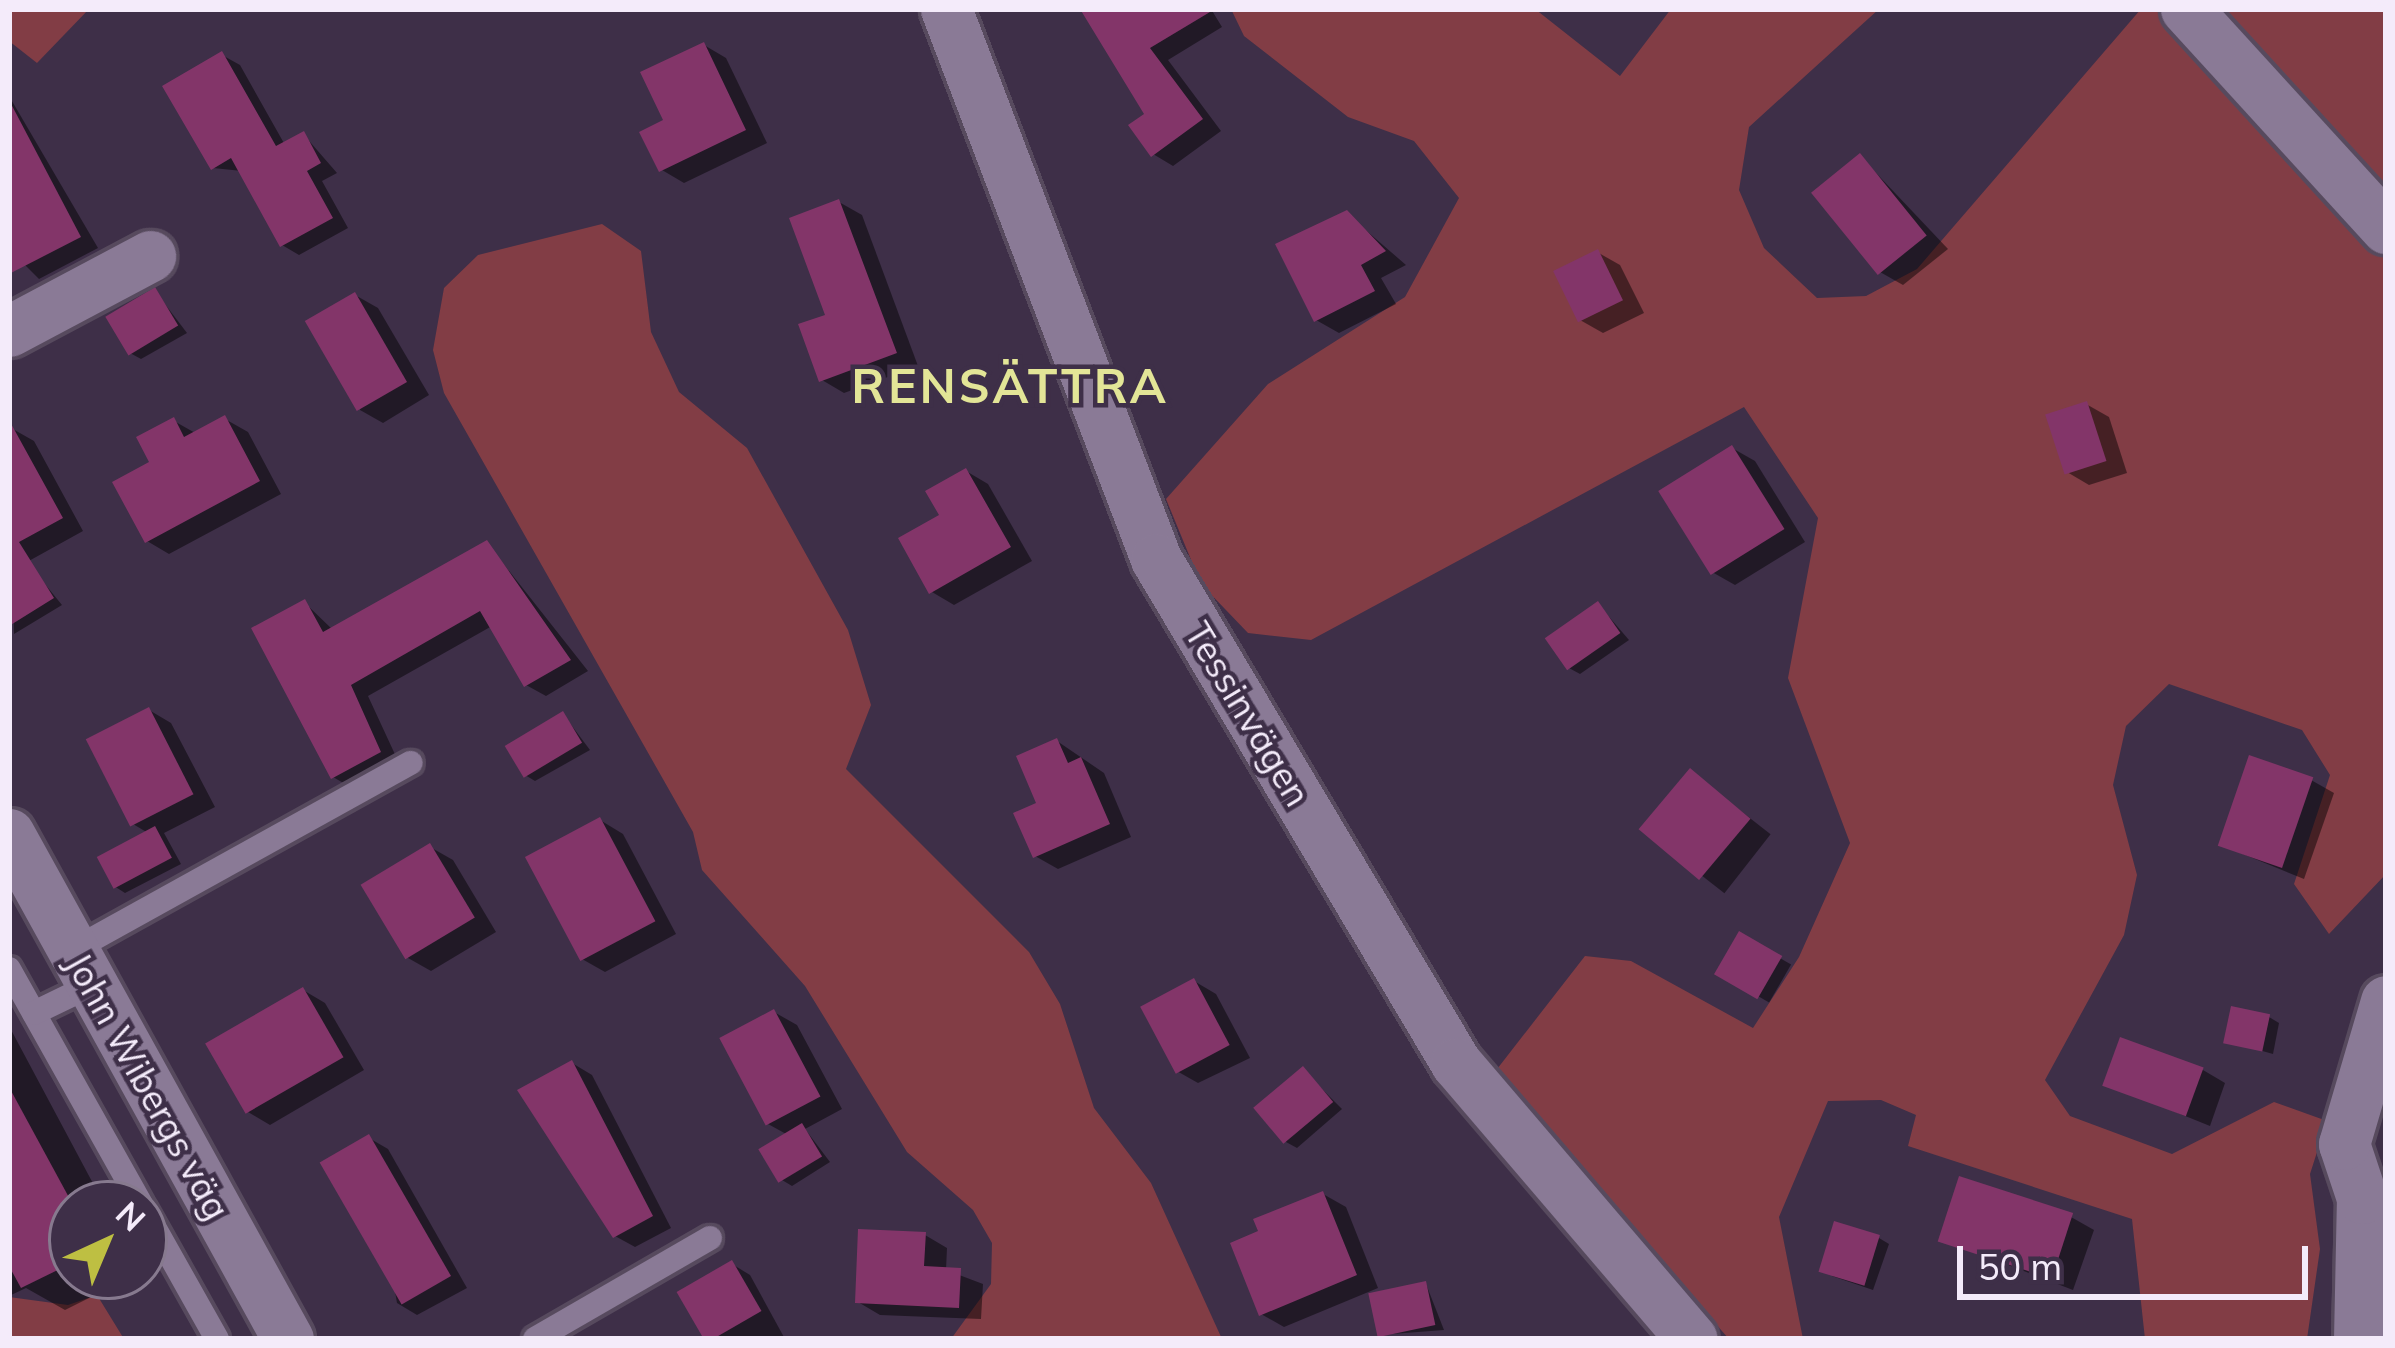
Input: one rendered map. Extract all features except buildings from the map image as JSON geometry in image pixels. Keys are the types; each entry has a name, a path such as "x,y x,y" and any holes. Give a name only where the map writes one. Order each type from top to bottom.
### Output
{"street":[{"name":"Tessinvägen","path":"946,9 1156,559 1456,1064 1692,1339"},
{"path":"2186,9 2386,228"},
{"path":"9,331 150,256"},
{"name":"John Wibergs väg","path":"9,834 274,1334"},
{"path":"2359,1339 2362,1198 2344,1144 2386,1001"}],"lane":[{"path":"34,1013 82,968 411,763"},
{"path":"9,969 128,1180"},
{"path":"535,1339 710,1238"},
{"path":"168,1251 217,1339"}],"shaded area":[{"path":"9,9 89,9 37,63 9,41"},
{"path":"1231,9 1535,9 1620,76 1671,9 1879,9 1749,127 1739,190 1764,248 1817,298 1866,296 1917,269 2141,9 2170,9 2386,244 2386,874 2329,934 2294,884 2330,775 2302,730 2169,684 2126,726 2113,785 2137,875 2124,935 2045,1080 2070,1116 2172,1154 2274,1102 2327,1121 2310,1174 2320,1249 2307,1339 2145,1339 2132,1219 1908,1146 1916,1115 1881,1100 1828,1101 1779,1217 1803,1339 1729,1339 1494,1073 1585,956 1631,961 1753,1028 1799,957 1850,843 1788,678 1818,518 1744,407 1311,640 1248,633 1201,584 1166,499 1268,384 1405,297 1459,198 1414,141 1348,117 1244,36"},
{"path":"2207,9 2386,9 2386,210"},
{"path":"602,224 641,251 651,332 679,392 747,448 848,630 871,705 846,769 1029,952 1060,1004 1094,1108 1151,1183 1222,1339 951,1339 991,1284 992,1243 973,1210 907,1152 805,986 702,870 693,832 444,393 433,350 444,288 478,255"},
{"path":"9,1297 68,1305 100,1300 124,1339 9,1339"}],"district":[{"name":"RENSÄTTRA","path":"1010,386"}]}
